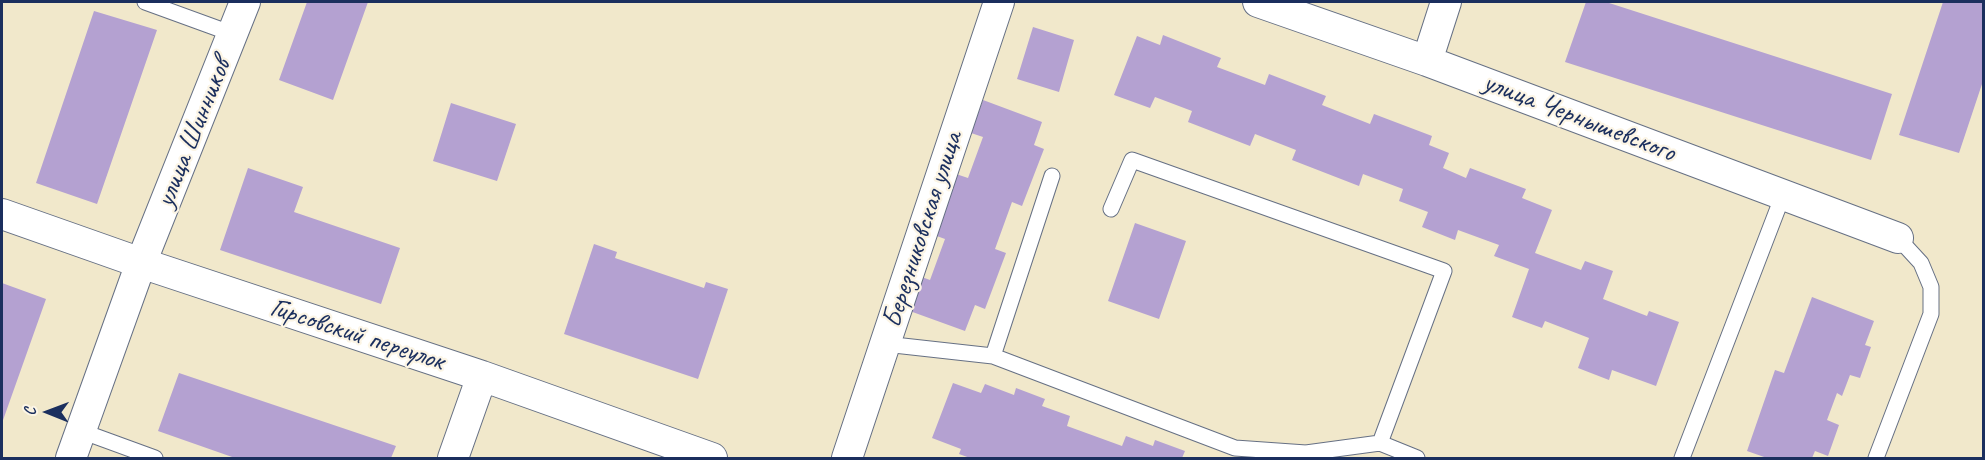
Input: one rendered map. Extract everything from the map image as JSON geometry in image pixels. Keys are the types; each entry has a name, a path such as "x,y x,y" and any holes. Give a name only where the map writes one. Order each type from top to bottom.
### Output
{"street":[{"name":"улица Шинников","path":"71,459 141,263 245,2"},
{"name":"Березниковская улица","path":"847,459 999,2"},
{"name":"улица Чернышевского","path":"1258,2 1427,61 1898,238"},
{"path":"1427,61 1446,2"},
{"name":"Гирсовский переулок","path":"2,214 141,263 482,376 712,459"},
{"path":"453,459 482,376"}],"lane":[{"path":"145,2 233,34"},
{"path":"1111,209 1132,160 1444,271 1380,443"},
{"path":"993,356 1052,176"},
{"path":"1682,459 1783,195"},
{"path":"1876,459 1931,314 1931,287 1928,279 1921,263 1898,238"},
{"path":"885,344 993,356 1235,447 1306,453 1380,443 1417,459"},
{"path":"81,431 155,459"}],"building":[{"path":"307,2 368,2 333,100 279,80"},
{"path":"1586,2 1606,2 1892,94 1871,160 1565,62"},
{"path":"1943,2 1984,2 1984,78 1959,153 1899,135"},
{"path":"94,11 157,30 97,204 36,183"},
{"path":"1033,27 1074,40 1059,92 1017,79"},
{"path":"1163,35 1221,58 1217,67 1265,85 1269,74 1326,96 1322,105 1370,124 1374,114 1432,136 1429,145 1449,153 1443,168 1466,178 1470,168 1526,189 1522,198 1552,210 1535,253 1581,270 1585,261 1613,271 1603,299 1647,316 1649,311 1679,322 1656,386 1612,370 1609,380 1578,368 1589,338 1545,321 1542,328 1512,317 1529,269 1494,256 1499,245 1458,230 1455,240 1422,227 1428,212 1399,201 1403,189 1363,174 1359,186 1292,160 1296,150 1255,134 1250,146 1188,122 1192,111 1155,97 1150,108 1114,95 1137,36 1160,45"},
{"path":"983,100 1042,122 1034,145 1044,149 1022,206 1012,202 995,249 1006,253 985,309 975,305 965,331 907,310 919,276 930,280 945,239 934,235 956,174 968,178 983,137 971,133"},
{"path":"451,103 516,124 497,181 433,161"},
{"path":"248,168 303,187 294,212 400,248 381,304 220,250"},
{"path":"1135,223 1186,241 1159,319 1108,301"},
{"path":"594,244 617,252 615,258 704,288 706,282 728,289 698,379 564,334"},
{"path":"2,283 46,299 2,423"},
{"path":"1812,297 1874,321 1865,345 1871,347 1860,378 1850,375 1842,396 1837,393 1827,420 1839,425 1828,456 1815,451 1812,458 1767,458 1747,451 1775,370 1784,373"},
{"path":"179,373 396,446 391,458 235,458 158,431"},
{"path":"953,383 981,393 985,384 1014,395 1016,388 1045,399 1042,406 1070,416 1067,426 1122,446 1126,436 1153,446 1155,440 1185,451 1182,458 970,458 959,454 961,449 932,438"}]}
